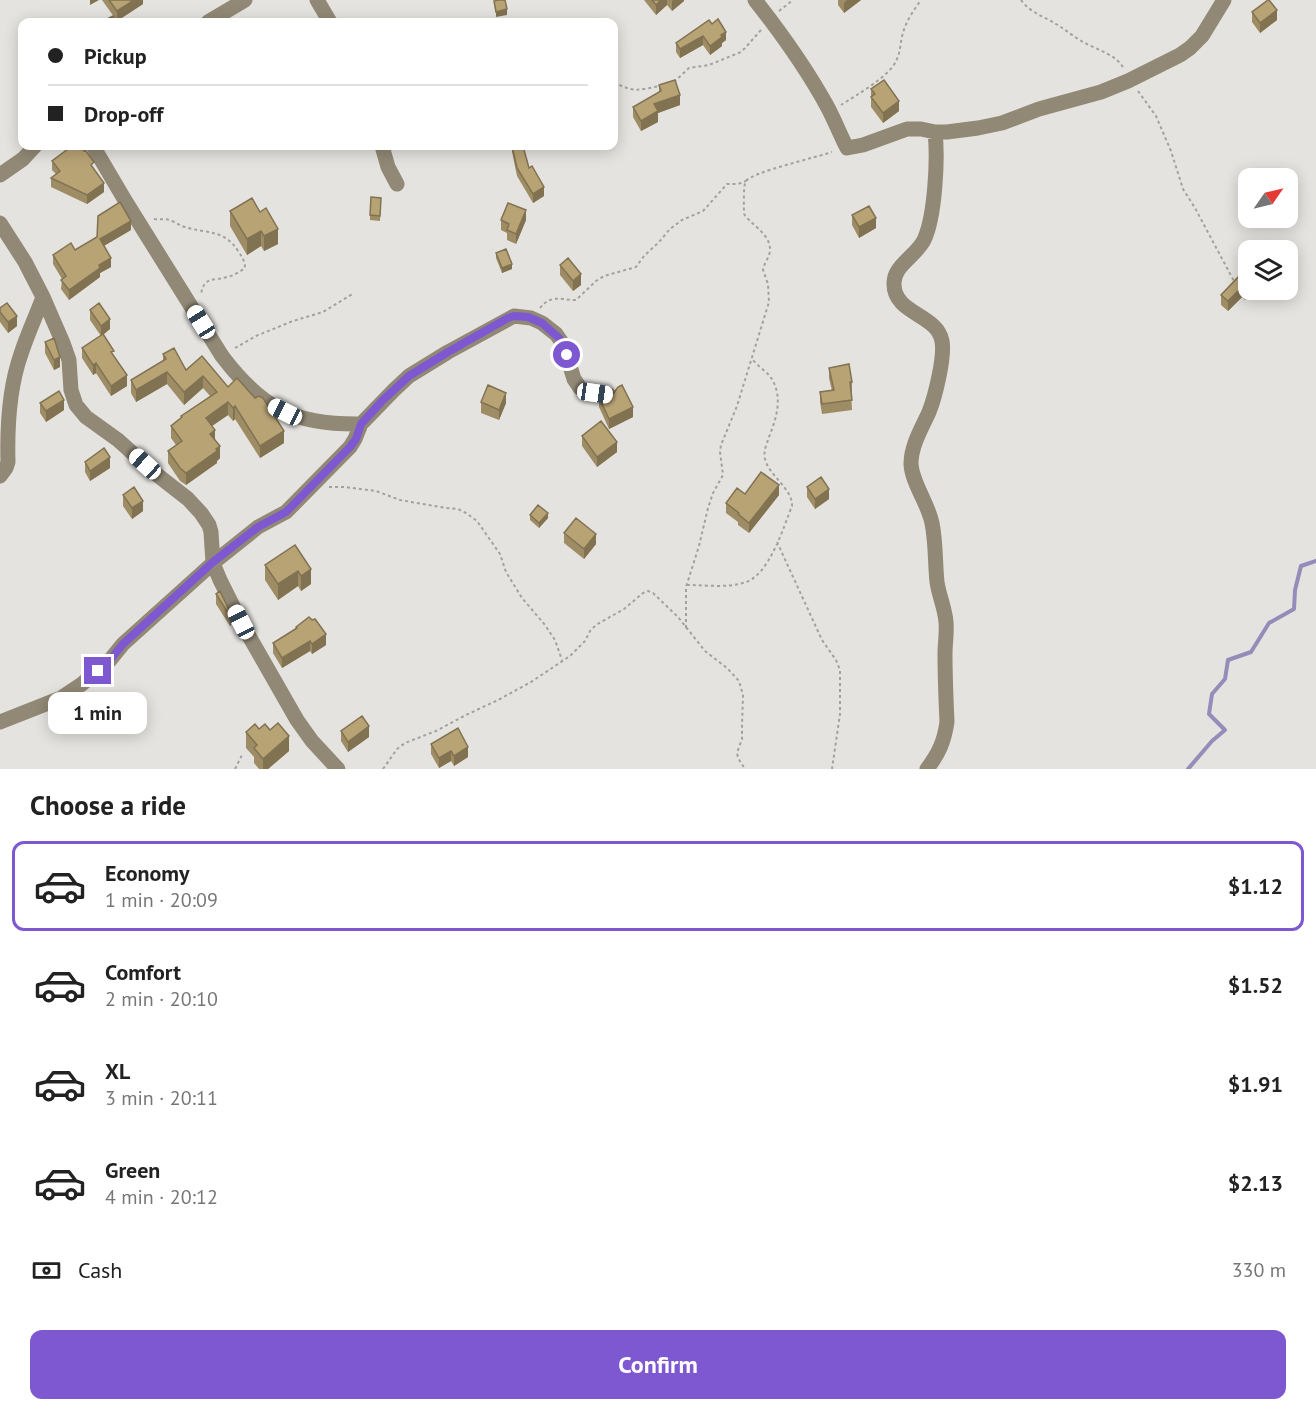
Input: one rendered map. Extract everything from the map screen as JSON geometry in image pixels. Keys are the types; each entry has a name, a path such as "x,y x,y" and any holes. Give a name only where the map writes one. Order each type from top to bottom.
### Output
{"street":[{"path":"215,18 245,0"},
{"path":"317,0 328,18"},
{"path":"755,0 811,79 847,148 863,145 907,129 935,132 1002,123 1039,109 1101,92 1128,81 1190,48 1202,36 1224,0"},
{"path":"927,769 939,752 947,722 945,653 947,631 937,582 932,524 912,474 911,463 916,441 933,401 940,372 942,341 936,328 906,307 894,289 893,283 897,272 923,242 928,228 937,153 935,132"},
{"path":"0,176 31,150"},
{"path":"95,150 222,356 239,378 255,393 296,417 329,423 361,424"},
{"path":"383,150 388,167 397,184"},
{"path":"0,224 25,262 67,352 71,390 76,405 86,417 118,440 196,506 207,521 211,532 213,562 241,622 297,720 312,741 338,769"},
{"path":"0,476 8,465 9,418 20,354 43,297"},
{"path":"0,722 60,698 82,684 213,562 258,527 286,512 350,447 356,439 361,424 417,370 508,318 519,316 542,323 561,341 574,379 580,388 587,392 609,395"}],"path":[{"path":"830,112 854,98 893,67 897,60 903,32 921,0"},
{"path":"1022,0 1029,9 1122,65 1128,81 1156,116 1171,151 1183,189 1234,283"},
{"path":"672,83 691,67 709,65 741,52 770,19"},
{"path":"618,84 634,90 665,85"},
{"path":"531,318 550,299 576,300 604,276 634,268 670,229 682,220 703,211 727,184 738,184 767,170 847,148"},
{"path":"686,628 687,585 713,493 723,476 721,445 737,406 769,302 768,284 763,270 770,248 764,235 744,214 746,181"},
{"path":"149,218 172,220 182,226 227,238 245,262 245,268 236,274 206,282 202,288 201,303"},
{"path":"222,356 256,336 323,312 354,293"},
{"path":"687,585 734,585 752,580 769,560 792,506 792,501 771,473 765,459 764,450 778,406 776,387 769,376 751,358"},
{"path":"311,487 345,487 376,491 400,500 458,509 466,513 477,522 500,554 506,572 522,598 546,625 555,640 562,661"},
{"path":"777,542 822,640 840,670 840,714 832,769"},
{"path":"383,769 397,749 405,744 498,700 562,661 585,641 593,628 624,609 645,592 653,593 678,616 705,651 727,668 739,681 742,695 742,739 737,753 746,769"},
{"path":"235,769 242,755"}],"building":[{"path":"109,0 134,0 117,11"},
{"path":"505,0 507,9 496,12 494,1"},
{"path":"1268,0 1277,10 1260,23 1252,12"},
{"path":"718,19 726,32 721,35 722,37 710,46 703,36 680,49 676,43 709,20 712,24"},
{"path":"675,80 680,95 654,104 658,111 641,121 633,107 661,91 659,85"},
{"path":"884,80 899,101 883,113 871,97 875,94 871,89"},
{"path":"67,150 85,150 94,162 91,165 104,183 87,195 51,178 60,171 52,161"},
{"path":"513,150 524,150 529,168 532,166 544,187 533,194 517,168"},
{"path":"371,197 381,198 380,216 370,215"},
{"path":"252,198 260,212 266,208 278,229 264,236 261,231 247,239 230,211"},
{"path":"120,202 131,221 100,239 111,258 69,290 61,280 66,276 53,255 71,243 75,250 97,237 98,216"},
{"path":"508,203 526,210 516,234 507,230 509,224 501,220"},
{"path":"869,206 876,218 859,227 852,215"},
{"path":"506,249 512,264 502,268 496,253"},
{"path":"568,258 581,274 573,281 560,265"},
{"path":"1238,277 1238,291 1228,301 1221,295"},
{"path":"7,303 17,316 8,322 0,312 0,308"},
{"path":"99,303 110,319 101,326 90,310"},
{"path":"103,334 114,351 111,352 127,375 111,386 96,363 93,365 82,348"},
{"path":"54,338 60,357 54,360 45,342"},
{"path":"174,348 186,370 202,356 228,387 237,378 255,398 259,396 263,398 284,431 260,446 235,406 233,408 228,402 206,418 215,430 210,434 220,446 216,449 217,451 186,473 168,451 182,441 171,426 181,416 217,392 203,376 184,392 167,372 136,390 131,380 166,359 163,354"},
{"path":"849,364 852,400 822,404 820,392 834,390 829,368"},
{"path":"488,385 506,393 499,410 481,402"},
{"path":"622,385 633,407 609,419 599,397 604,394 613,394"},
{"path":"59,391 64,400 46,411 40,403"},
{"path":"601,421 617,442 597,457 582,436"},
{"path":"104,448 110,457 90,471 85,462"},
{"path":"761,472 779,485 749,523 726,503 737,488 745,494"},
{"path":"821,477 829,489 815,499 807,487"},
{"path":"134,487 143,501 132,508 123,495"},
{"path":"538,505 548,513 539,523 530,515"},
{"path":"576,518 596,534 584,549 564,533"},
{"path":"295,545 311,569 301,576 298,571 278,584 265,565"},
{"path":"220,591 231,614 230,616 216,594"},
{"path":"309,617 312,620 315,619 326,634 312,644 310,641 282,658 273,643 297,628"},
{"path":"362,716 369,726 348,742 341,731"},
{"path":"278,723 289,736 263,759 254,748 257,745 246,732 255,724 259,729 265,724 270,730"},
{"path":"458,728 468,747 454,756 451,751 439,758 431,744"}],"waterway":[{"path":"1188,769 1212,741 1225,730 1209,714 1212,694 1225,679 1228,660 1251,652 1269,623 1294,609 1295,590 1301,566 1316,561"}],"route":[{"path":"98,671 123,644 213,562 258,527 279,517 293,506 343,456 356,439 361,424 373,410 417,370 514,316 528,317 542,323 559,338 567,355"}]}
